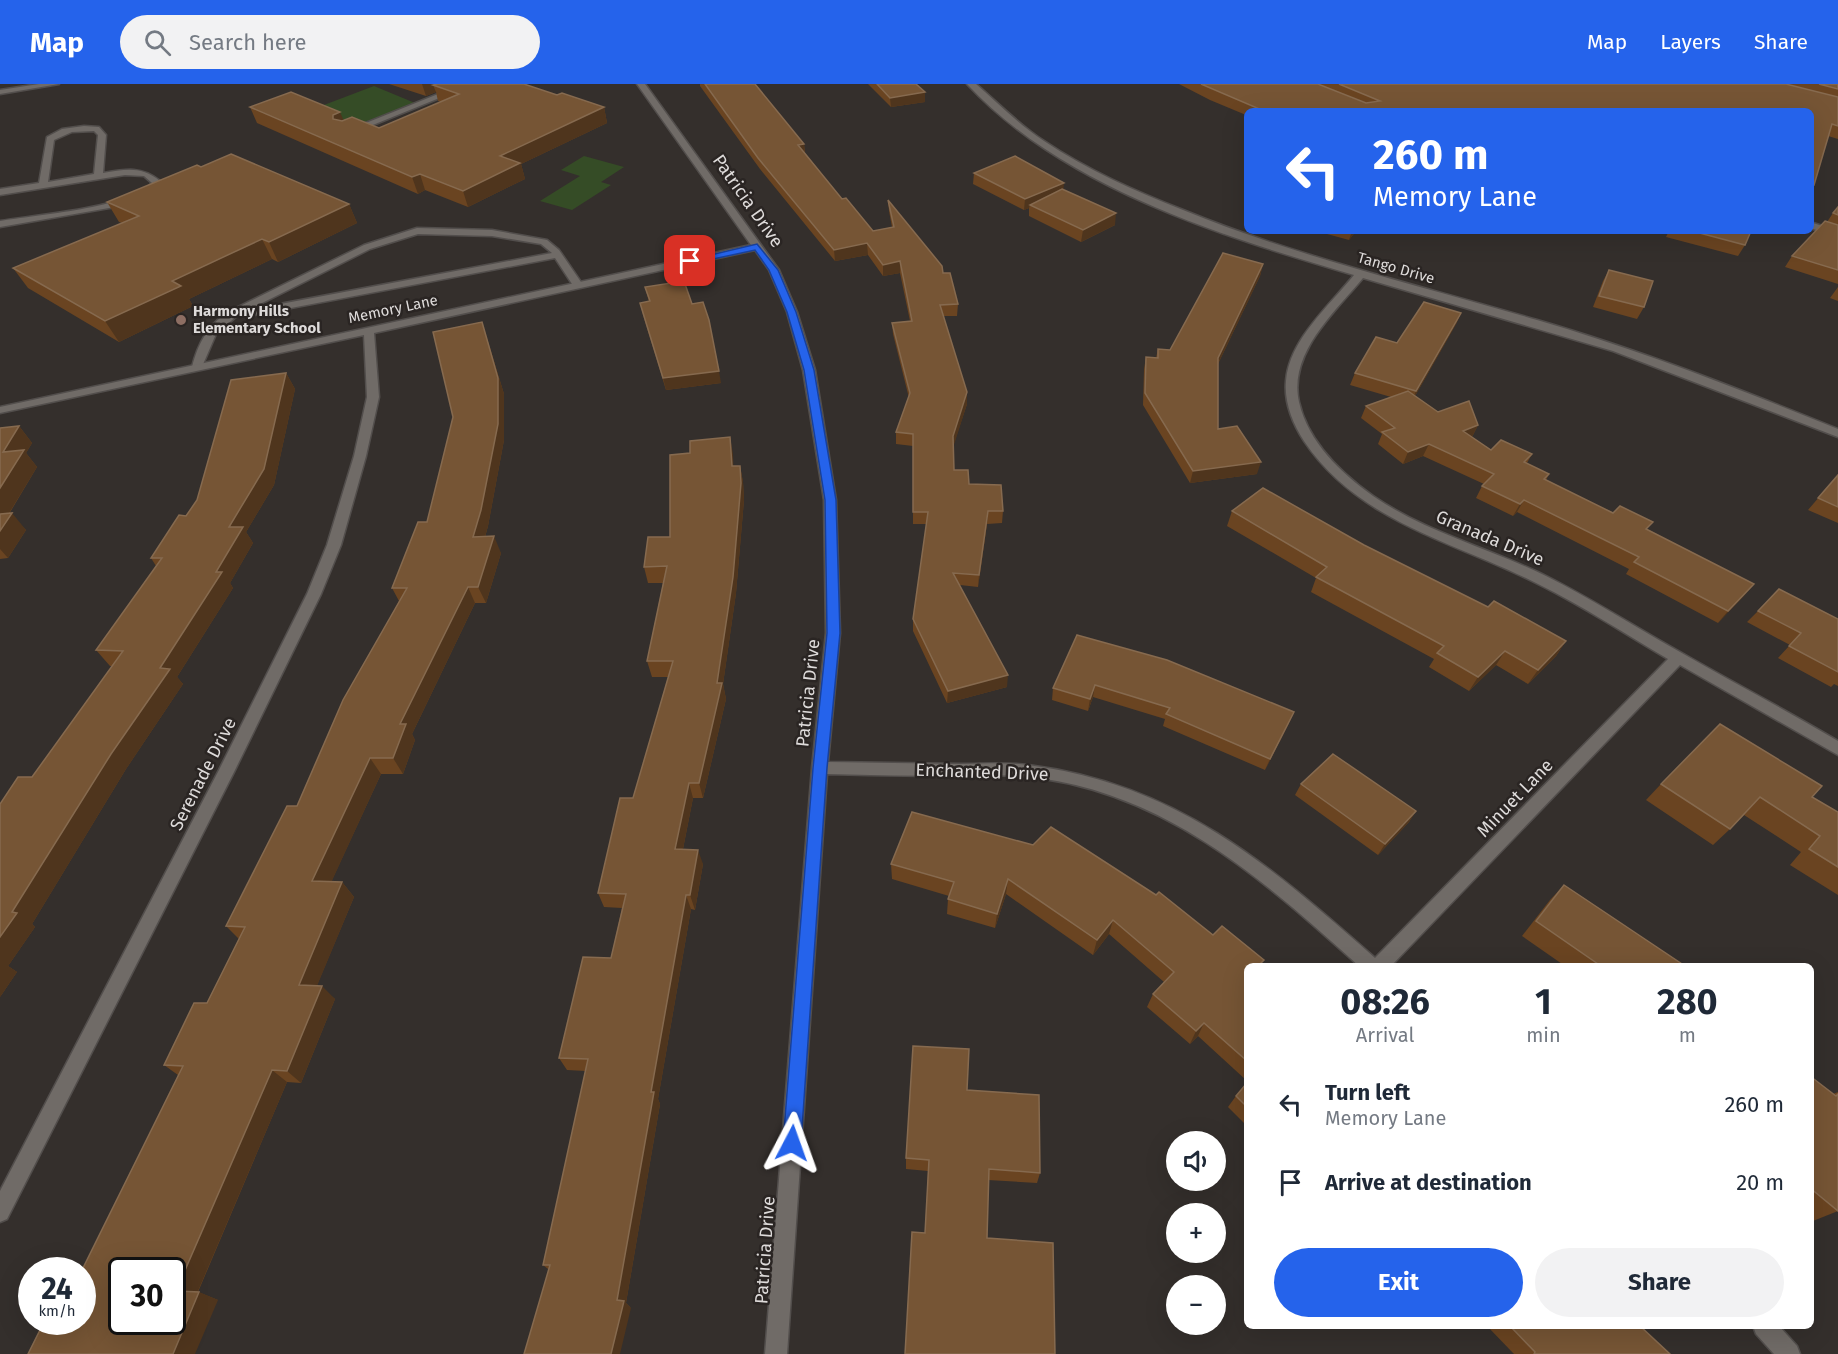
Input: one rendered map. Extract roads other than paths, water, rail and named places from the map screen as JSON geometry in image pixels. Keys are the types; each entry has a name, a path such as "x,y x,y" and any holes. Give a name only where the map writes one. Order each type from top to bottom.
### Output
{"street":[{"path":"2,84 0,92 56,84"},
{"path":"344,134 470,84"},
{"name":"Patricia Drive","path":"641,84 774,270 792,312 809,370 830,500 833,633 820,768 776,1354"},
{"name":"Tango Drive","path":"971,84 1024,131 1071,161 1129,191 1197,220 1274,249 1586,338 1680,370 1838,433"},
{"path":"43,185 50,139 54,135 81,129 96,129 102,135 99,176"},
{"path":"0,192 125,172 146,174 157,183 149,192 129,202 0,224"},
{"path":"1814,226 1838,234"},
{"path":"197,367 201,350 214,326 226,317 367,247 417,231 526,237 544,242 558,255 578,285"},
{"name":"Memory Lane","path":"0,410 757,246"},
{"path":"226,317 558,255"},
{"name":"Granada Drive","path":"1361,273 1304,347 1293,371 1291,384 1295,411 1309,441 1335,471 1370,499 1431,534 1488,555 1542,580 1838,749"},
{"name":"Serenade Drive","path":"0,1212 226,772 314,594 334,545 360,456 373,397 369,330"},
{"name":"Minuet Lane","path":"1382,963 1678,658"},
{"name":"Enchanted Drive","path":"820,768 1027,770 1098,784 1132,795 1166,809 1232,847 1263,870 1369,963"},
{"path":"1767,1329 1789,1354"}],"place":[{"name":"Harmony Hills Elementary School","path":"181,320"}]}
